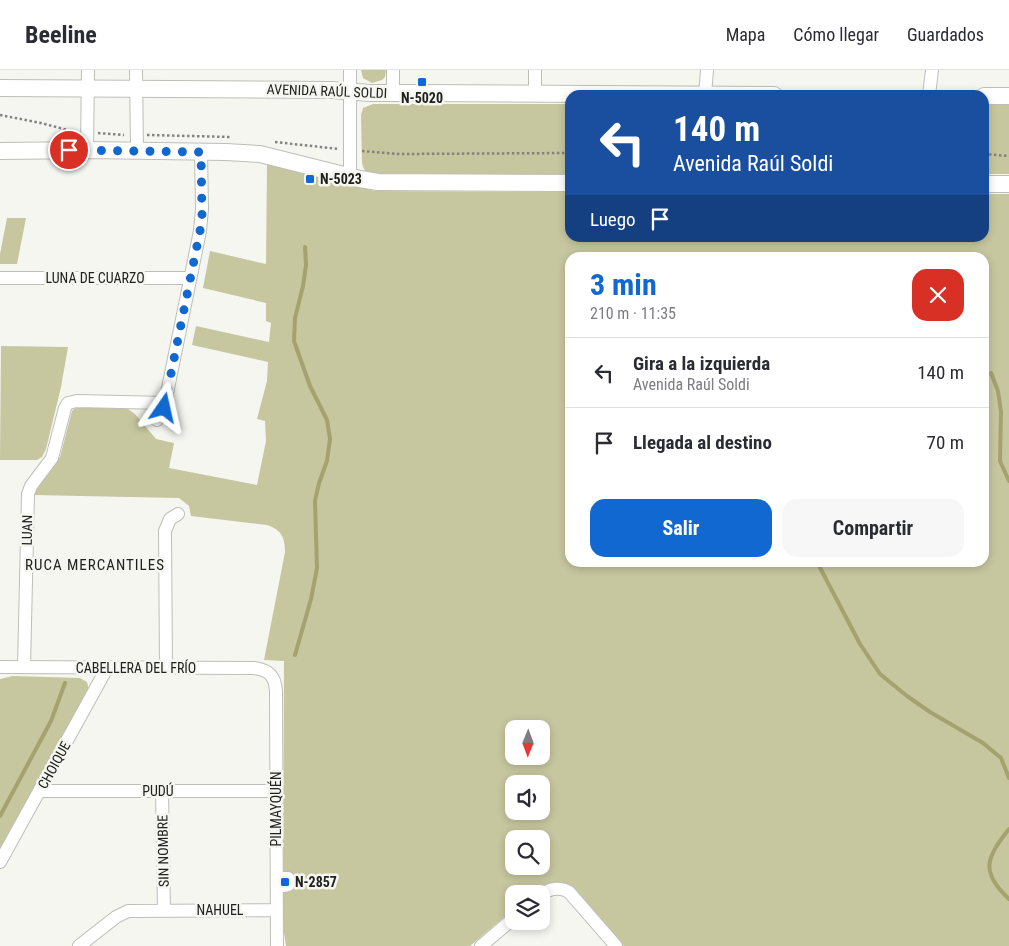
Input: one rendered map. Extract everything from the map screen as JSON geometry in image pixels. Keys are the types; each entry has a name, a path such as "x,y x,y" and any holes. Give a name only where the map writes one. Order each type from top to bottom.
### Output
{"main road":[{"name":"AVENIDA RAÚL SOLDI","path":"0,88 322,90 393,93 565,94"},
{"path":"989,96 1009,96"},
{"path":"0,151 87,150 137,143 201,152 268,155 369,181 396,183 565,184"},
{"path":"989,184 1009,184"}],"street":[{"path":"87,150 88,70"},
{"path":"136,70 137,143"},
{"path":"350,70 350,177"},
{"path":"393,70 393,93"},
{"path":"535,70 535,94"},
{"path":"705,90 707,70"},
{"path":"930,90 932,70"},
{"path":"157,420 165,403 201,220 201,152"},
{"name":"LUNA DE CUARZO","path":"0,278 189,278"},
{"name":"LUAN","path":"24,667 28,494 31,486 52,458 65,408 68,403 77,401 165,403"},
{"path":"166,668 165,531 170,519 178,514"},
{"name":"CABELLERA DEL FRÍO","path":"0,667 254,668 271,674"},
{"name":"CHOIQUE","path":"0,862 107,668"},
{"name":"PILMAYQUÉN","path":"271,674 276,684 277,910 274,944"},
{"name":"PUDÚ","path":"40,791 276,791"},
{"name":"SIN NOMBRE","path":"162,791 164,911"},
{"path":"550,890 565,889 573,895 616,946"},
{"name":"NAHUEL","path":"79,946 121,914 136,911 277,910"},
{"path":"481,946 505,926"}],"path":[{"path":"0,115 41,122 72,132 87,133 137,143 214,135 237,137"},
{"path":"274,142 339,149"},
{"path":"362,151 398,154 565,153"},
{"path":"989,154 1009,156"}],"green space":[{"path":"361,70 386,70 385,77 372,83 363,78"},
{"path":"373,104 565,104 565,174 372,175 365,171 362,163 361,115 363,108"},
{"path":"989,105 1009,105 1009,174 989,174"},
{"path":"267,163 375,191 565,192 565,242 989,242 989,194 1009,194 1009,946 624,946 575,889 570,885 556,882 546,885 505,885 505,917 470,946 286,946 283,925 284,661 264,660 285,552 282,535 276,529 267,525 191,516 189,506 179,498 33,495 60,457 72,411 79,407 128,409 135,414 156,439 174,443 169,468 257,485 266,441 265,421 257,419 267,381 268,362 192,345 196,326 269,342 271,323 266,321 266,303 203,288 210,251 266,264"},
{"path":"7,218 26,218 17,264 0,264 0,254"},
{"path":"1,346 68,347 61,387 46,449 42,457 37,460 0,460"},
{"path":"13,676 80,678 87,682 89,690 0,849 0,679"}],"waterway":[{"path":"295,655 311,599 317,568 315,501 327,461 330,439 327,420 310,386 294,341 295,318 306,265 305,247"},
{"path":"991,373 998,391 1001,412 1000,461 1009,481"},
{"path":"820,567 860,644 880,674 930,712 983,743 1001,758 1009,778"},
{"path":"0,816 51,721 65,683"},
{"path":"1009,829 995,848 989,865 994,881 1009,899"}],"place":[{"name":"N-5020","path":"422,82"},
{"name":"N-5023","path":"310,179"},
{"name":"N-2857","path":"285,882"}],"district":[{"name":"RUCA MERCANTILES","path":"95,565"}],"route":[{"path":"69,150 201,152 202,215 200,231 164,408"}]}
